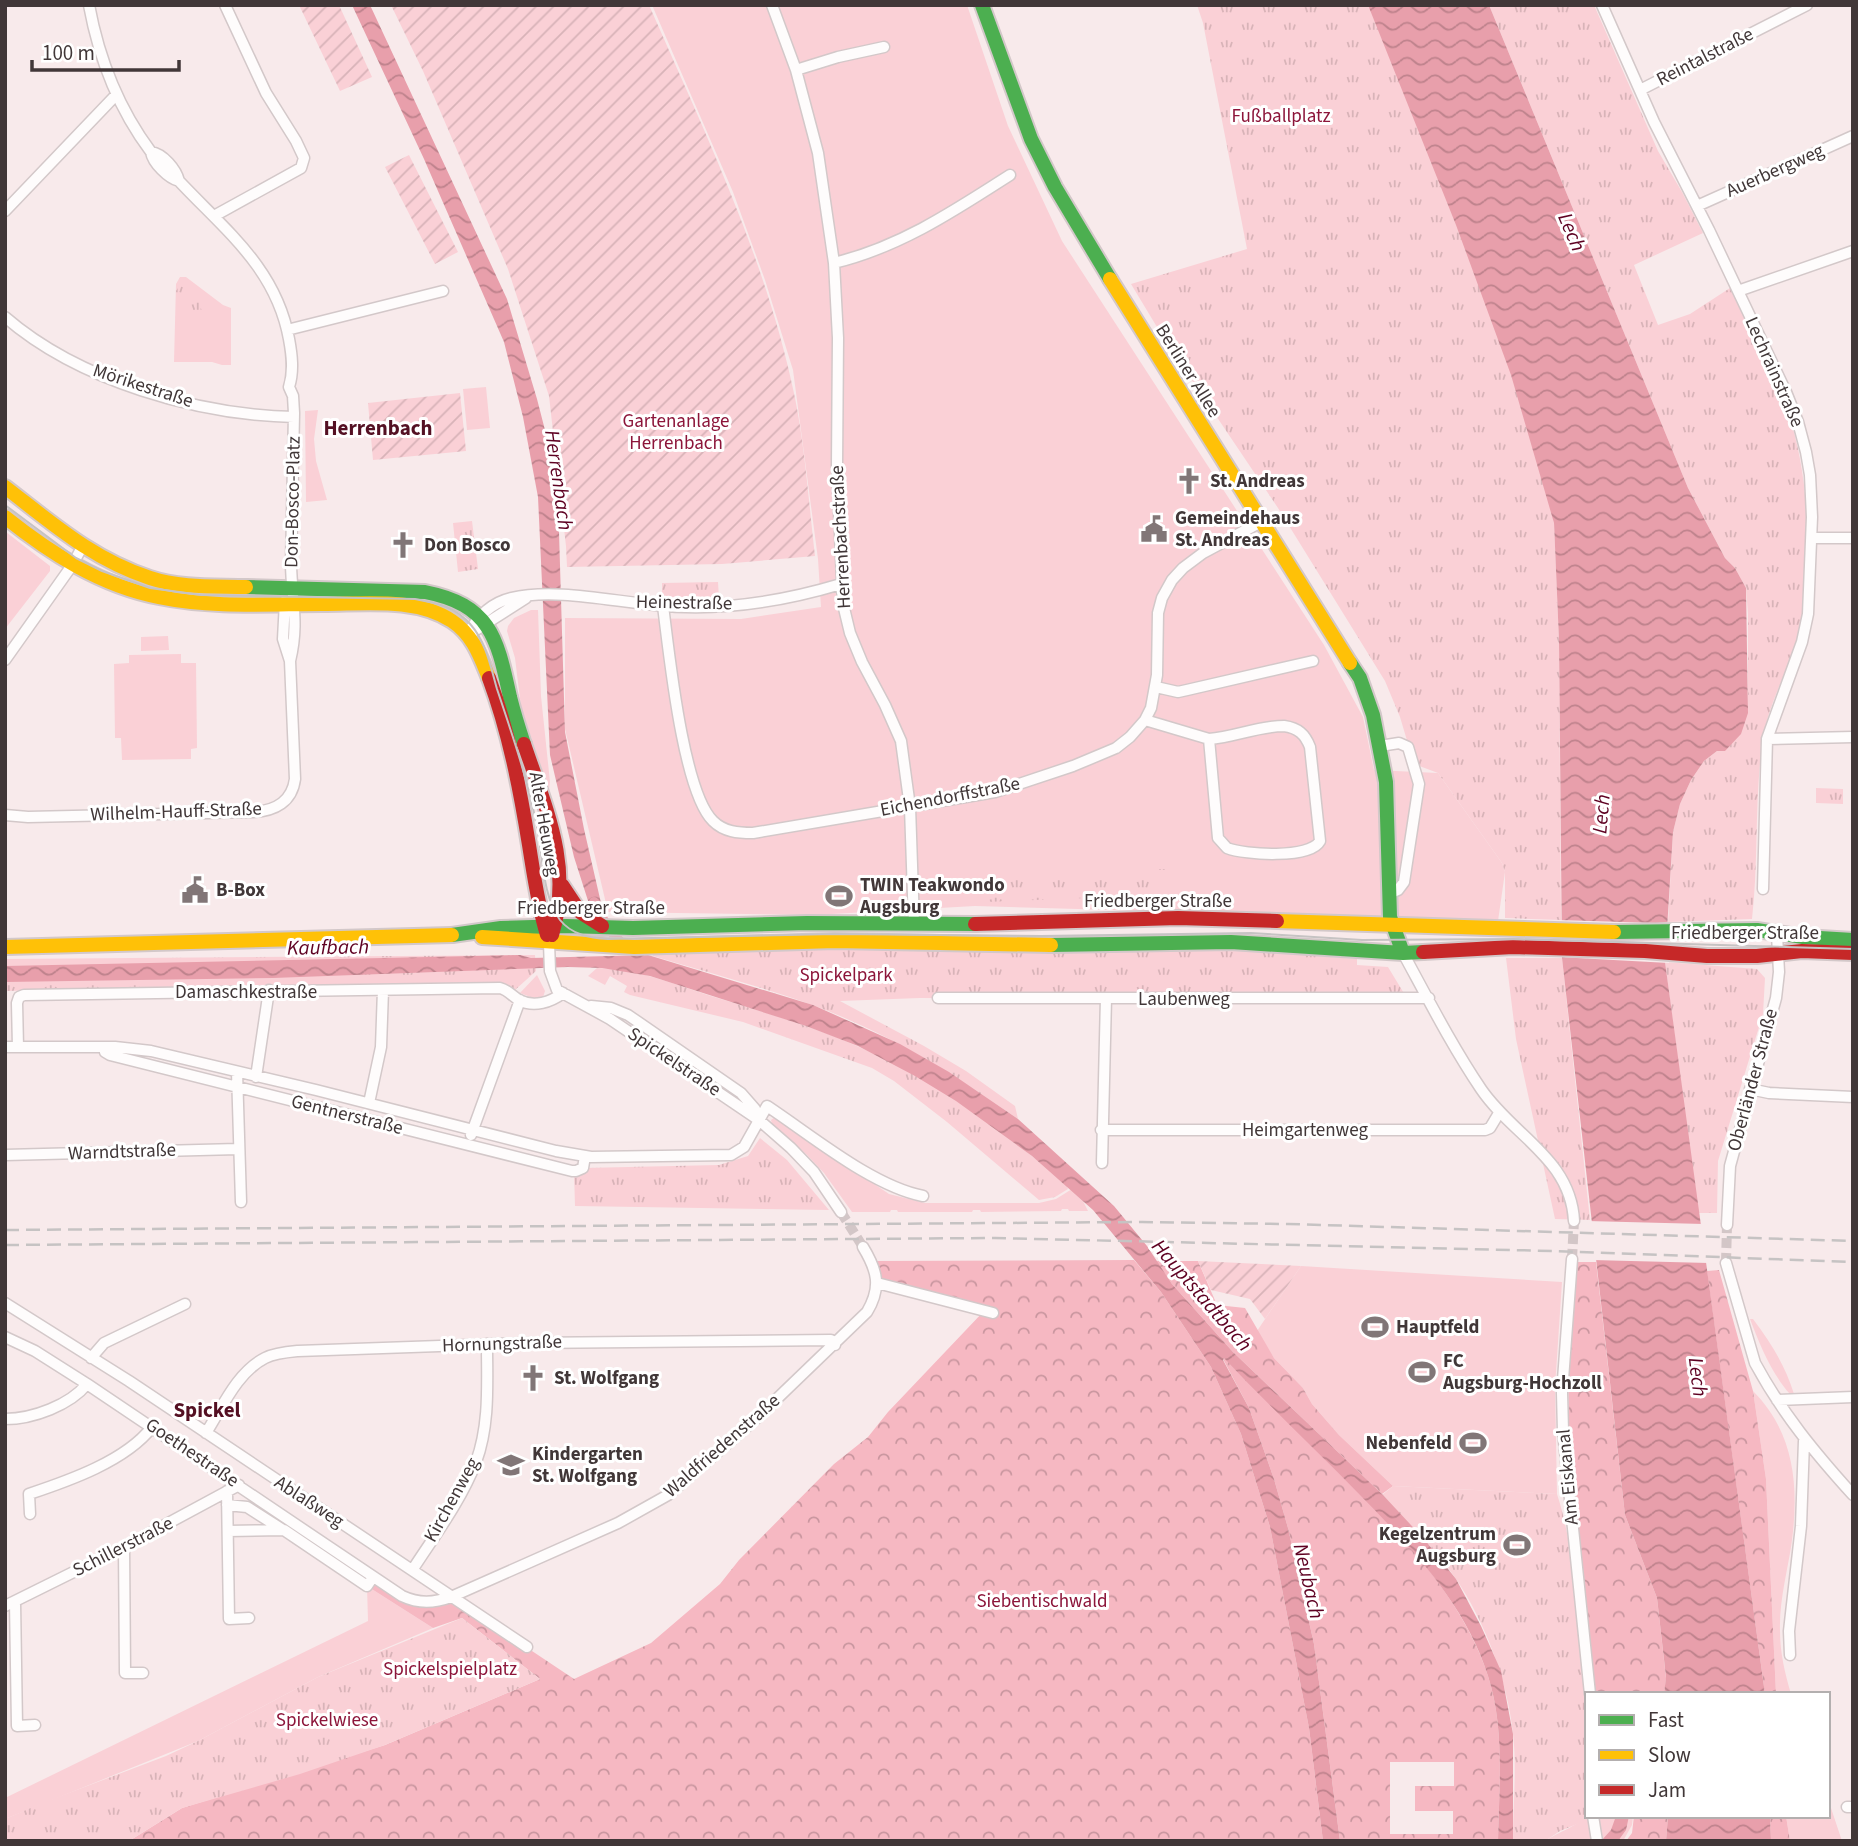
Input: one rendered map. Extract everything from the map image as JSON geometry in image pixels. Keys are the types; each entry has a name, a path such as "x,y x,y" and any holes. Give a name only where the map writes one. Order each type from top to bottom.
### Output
{"main road":[{"name":"Berliner Allee","path":"982,5 1031,139 1055,187 1148,343 1360,678 1373,715 1386,782 1395,890 1393,926 1404,953"},
{"path":"5,487 82,547 132,572 176,584 425,592 455,600 486,624 488,631 481,631 471,640 445,615 415,606 201,603 149,595 101,578 46,550 5,517"},
{"name":"Alter Heuweg","path":"486,624 499,648 512,707 551,822 562,884 549,926"},
{"name":"Alter Heuweg","path":"471,640 482,661 515,768 549,926 550,948"},
{"path":"562,884 587,923"},
{"name":"Friedberger Straße","path":"5,947 341,940 462,935 502,928 587,923 627,928 807,923 992,924 1178,918 1654,933 1707,929 1757,930 1777,935 1853,940"},
{"name":"Friedberger Straße","path":"462,935 550,948 835,941 1069,946 1231,942 1404,953 1513,947 1645,951 1707,956 1802,951 1853,953"}],"street":[{"name":"Don-Bosco-Platz","path":"89,5 101,56 126,115 152,152 158,153 177,173 179,181 240,241 260,268 279,304 287,330 292,377 289,387 293,396 294,417 292,588"},
{"path":"214,216 301,168 304,158 266,93 225,5"},
{"name":"Herrenbachstraße","path":"772,5 796,69 818,153 834,263 838,338 837,464 843,604 850,633 901,741 910,807 914,924"},
{"name":"Lechrainstraße","path":"1602,5 1654,122 1789,399 1801,432 1810,475 1812,538 1808,614 1805,632 1767,739 1763,889"},
{"name":"Reintalstraße","path":"1640,90 1807,5"},
{"path":"796,69 884,47"},
{"path":"5,211 116,95"},
{"name":"Auerbergweg","path":"1697,206 1853,136"},
{"path":"834,263 857,258 898,242 934,223 1010,175"},
{"path":"1738,291 1853,251"},
{"path":"287,330 443,291"},
{"name":"Mörikestraße","path":"5,317 71,360 122,384 178,401 209,407 294,417"},
{"name":"Eichendorffstraße","path":"663,606 675,696 695,788 703,809 726,830 753,833 995,792 1073,766 1116,748 1145,720 1151,708 1156,687 1158,613 1162,598 1172,580 1203,553 1261,522"},
{"path":"1812,538 1853,538"},
{"path":"5,660 73,564 82,547"},
{"name":"Heinestraße","path":"471,640 486,624 526,597 597,598 663,606 757,604 841,584"},
{"name":"Wilhelm-Hauff-Straße","path":"5,815 28,817 253,812 277,807 290,796 295,779 290,661 295,638 289,604 292,588"},
{"path":"1156,687 1178,692 1313,661"},
{"path":"1145,720 1209,739 1273,726 1292,727 1300,731 1307,738 1310,747 1321,834 1318,846 1303,852 1269,853 1233,851 1222,844 1217,831 1209,739"},
{"path":"1767,739 1853,737"},
{"name":"Berliner Allee","path":"1380,746 1399,743 1408,747 1419,784 1404,882 1395,890"},
{"name":"Oberländer Straße","path":"1727,1225 1730,1166 1772,1016 1779,972 1777,935"},
{"path":"468,1145 520,1000 550,1002 563,993 557,989 550,971 550,948"},
{"path":"1404,953 1451,1041 1499,1113 1560,1173 1573,1202 1574,1221"},
{"name":"Damaschkestraße","path":"18,1047 17,1003 22,996 500,988 520,1000"},
{"path":"256,1077 269,990"},
{"path":"369,1103 381,1047 383,990"},
{"name":"Spickelstraße","path":"563,993 610,1019 759,1121 814,1172 841,1212"},
{"name":"Laubenweg","path":"938,998 1429,998"},
{"path":"1102,1163 1106,998"},
{"name":"Spickelstraße","path":"587,1006 611,1008 628,1015 749,1100 767,1106 874,1177 898,1189 923,1196"},
{"name":"Gentnerstraße","path":"5,1047 104,1047 151,1051 369,1103 472,1131 585,1156 613,1158 732,1155 744,1147 759,1121"},
{"name":"Gentnerstraße","path":"104,1047 105,1052 110,1055 576,1171 583,1168 585,1156"},
{"path":"237,1072 241,1202"},
{"path":"1750,1089 1769,1093 1853,1097"},
{"name":"Spickelstraße","path":"749,1100 759,1121"},
{"path":"759,1121 767,1106"},
{"name":"Heimgartenweg","path":"1101,1130 1485,1130 1490,1128 1499,1113"},
{"name":"Warndtstraße","path":"5,1155 238,1149"},
{"path":"863,1247 871,1261 877,1283 993,1313"},
{"name":"Am Eiskanal","path":"1572,1259 1562,1393 1563,1431 1590,1692"},
{"path":"1726,1264 1755,1363 1804,1441 1853,1495"},
{"name":"Waldfriedenstraße","path":"452,1597 625,1520 668,1495 835,1345 867,1312 873,1302 877,1283"},
{"name":"Ablaßweg","path":"5,1303 413,1569 527,1647"},
{"path":"91,1358 104,1343 185,1304"},
{"name":"Goethestraße","path":"5,1337 35,1351 87,1384 373,1577 413,1601 425,1603 452,1597"},
{"name":"Hornungstraße","path":"206,1433 241,1379 254,1365 272,1356 298,1350 487,1344 831,1340 835,1345"},
{"name":"Kirchenweg","path":"413,1569 456,1502 476,1461 487,1401 487,1344"},
{"path":"5,1419 28,1417 78,1395 87,1384"},
{"path":"1777,1400 1853,1397"},
{"path":"30,1514 29,1494 78,1476 116,1457 152,1427"},
{"path":"1790,1655 1788,1631 1801,1535 1804,1441"},
{"name":"Schillerstraße","path":"10,1604 239,1485"},
{"path":"227,1491 229,1619 249,1618"},
{"name":"Goethestraße","path":"227,1505 247,1507 367,1586 373,1577"},
{"path":"228,1531 284,1531"},
{"path":"124,1547 125,1673 143,1673"},
{"path":"10,1604 18,1726 35,1725"},
{"path":"1593,1818 1596,1839"}],"green space":[{"path":"299,5 339,5 372,77 340,91"},
{"name":"Gartenanlage Herrenbach","path":"391,5 649,5 732,198 768,297 795,398 815,556 722,564 567,567 549,396 508,269 423,71"},
{"path":"652,5 967,5 1008,126 1062,241 1324,645 1363,717 1374,770 1438,773 1502,863 1505,872 1498,921 975,906 814,915 608,912 565,729 565,618 741,619 821,607 818,559 793,370 765,280 733,192"},
{"name":"Fußballplatz","path":"1197,5 1372,5 1532,398 1554,523 1559,641 1561,920 1505,918 1505,872 1502,863 1438,773 1414,764 1400,717 1385,681 1278,508 1163,337 1131,284 1247,249 1203,23"},
{"path":"1489,5 1594,5 1658,151 1703,233 1634,265 1658,325 1690,314 1730,288 1775,381 1795,436 1805,489 1807,517 1805,599 1798,638 1770,709 1763,739 1758,784 1752,919 1668,922 1673,832 1680,804 1704,761 1717,751 1748,705 1746,588 1735,568 1725,558 1688,488"},
{"path":"409,155 458,252 435,264 385,167"},
{"path":"180,277 186,277 231,308 231,365 174,362 176,284"},
{"path":"180,285 198,300 204,322 180,315 176,291"},
{"path":"486,387 490,428 467,430 463,389"},
{"path":"460,393 466,451 373,460 368,403"},
{"path":"318,410 314,439 316,461 327,500 306,502 305,411"},
{"path":"472,521 478,569 458,572 453,523"},
{"path":"6,532 50,566 50,571 5,629"},
{"path":"718,582 719,598 662,597 662,583"},
{"path":"531,610 538,610 541,696 549,790 521,707 515,658 507,631 514,618"},
{"path":"168,636 169,650 141,651 141,637"},
{"path":"181,654 181,663 196,663 197,748 191,749 191,759 122,760 121,738 115,738 114,664 129,663 129,655"},
{"path":"1816,788 1843,789 1843,804 1816,803"},
{"path":"1165,869 1165,895 984,902 983,875"},
{"name":"Spickelpark","path":"654,949 1249,951 1357,959 1357,965 1388,967 1405,995 1178,999 920,998 840,1001 966,1071 1015,1106 1018,1119 944,1070 867,1028 792,998 653,956"},
{"path":"535,955 536,971 515,990 503,984 5,991 5,959"},
{"path":"1506,958 1562,958 1590,1220 1555,1219 1516,1039"},
{"path":"1665,962 1757,969 1765,978 1763,1014 1718,1161 1717,1213 1698,1213"},
{"path":"597,968 626,971 669,982 803,1025 885,1059 940,1090 992,1126 1066,1184 1068,1189 1055,1197 1039,1200 947,1122 894,1081 872,1068 743,1022 630,995 624,992 627,986 610,976 605,985 588,976"},
{"path":"537,975 545,991 543,997 533,998 520,993"},
{"path":"775,1117 889,1194 925,1203 1039,1203 1056,1199 1072,1189 1088,1211 1062,1209 852,1212 824,1173 772,1124 771,1120"},
{"path":"760,1138 787,1160 829,1210 575,1206 574,1172 583,1168 719,1165 748,1156"},
{"name":"Siebentischwald","path":"1134,1260 1161,1292 1211,1367 1241,1434 1270,1527 1309,1728 1323,1841 129,1841 182,1808 385,1745 540,1679 462,1618 433,1628 367,1586 373,1577 413,1601 451,1597 574,1679 651,1643 720,1584 739,1560 834,1464 868,1437 888,1412 984,1311 877,1283 871,1261"},
{"path":"1156,1261 1198,1261 1217,1305 1245,1308 1274,1358 1303,1388 1312,1404 1339,1435 1393,1486 1382,1494 1233,1352 1172,1284"},
{"path":"1198,1261 1301,1266 1265,1319 1250,1299 1211,1290"},
{"path":"1573,1262 1596,1262 1625,1515 1657,1598 1666,1678 1664,1692 1596,1692 1581,1587 1571,1479 1568,1370"},
{"name":"FC Augsburg-Hochzoll","path":"1301,1266 1562,1282 1555,1387 1557,1494 1393,1486 1339,1435 1312,1404 1303,1388 1274,1358 1257,1331"},
{"path":"1719,1270 1753,1391 1766,1479 1776,1692 1765,1692 1707,1271"},
{"path":"1750,1319 1753,1319 1777,1355 1794,1394 1790,1394 1783,1386 1772,1368"},
{"path":"1225,1358 1335,1467 1410,1547 1443,1588 1469,1632 1488,1676 1497,1717 1500,1758 1498,1841 1340,1841 1314,1644 1288,1528 1249,1408 1223,1359","holes":["1390,1762 1454,1762 1454,1786 1415,1786 1415,1811 1453,1811 1453,1834 1390,1834"]},
{"path":"1753,1391 1777,1424 1785,1442 1794,1479 1794,1519 1780,1619 1782,1655 1790,1692 1776,1692 1766,1479"},
{"path":"1393,1486 1557,1494 1578,1598 1584,1660 1585,1817 1582,1822 1545,1841 1513,1841 1514,1747 1506,1694 1493,1653 1467,1596 1456,1579 1430,1546 1382,1495"},
{"path":"367,1586 433,1628 318,1677 198,1741 5,1819 5,1798 368,1621"},
{"name":"Spickelwiese","path":"462,1618 540,1679 385,1745 300,1774 182,1808 129,1841 5,1841 5,1819 166,1756 318,1677"},
{"path":"1830,1805 1842,1841 1790,1841 1786,1818 1830,1818"},
{"path":"1584,1818 1633,1818 1623,1841 1545,1841"},
{"path":"1634,1818 1668,1818 1666,1841 1626,1841 1632,1833"},
{"path":"1770,1818 1786,1818 1790,1841 1771,1841"}],"water":[{"path":"352,5 370,5 507,299 537,399 546,434 559,532 565,732 584,829 606,915 592,911 590,907 574,857 550,755 538,497 523,417 504,342 424,159"},
{"name":"Lech","path":"1368,5 1489,5 1688,488 1725,558 1735,568 1746,588 1748,713 1741,734 1725,751 1717,751 1704,761 1680,804 1673,832 1665,962 1765,1692 1664,1692 1666,1677 1657,1598 1625,1515 1562,958 1559,641 1554,523 1511,375 1456,225"},
{"path":"520,955 531,958 648,955 813,1005 900,1044 949,1072 1018,1119 1114,1206 1147,1246 1172,1284 1233,1352 1382,1494 1425,1540 1456,1579 1501,1671 1513,1734 1513,1841 1498,1841 1500,1758 1497,1717 1488,1676 1466,1625 1435,1578 1398,1535 1224,1358 1249,1408 1274,1479 1314,1644 1340,1841 1323,1841 1309,1728 1270,1527 1241,1434 1211,1367 1161,1292 1093,1210 1032,1156 956,1101 915,1076 858,1046 806,1026 650,976 602,968 273,978 5,982 5,966"},
{"path":"1615,1818 1629,1818 1626,1830 1618,1841 1601,1841 1611,1830"},
{"path":"1668,1818 1770,1818 1771,1841 1666,1841"}],"pier":[{"path":"1558,920 1671,922 1669,963 1558,957"},
{"path":"1587,1221 1704,1224 1709,1263 1592,1260"}],"waterway":[{"name":"Herrenbach","path":"594,902 606,925 626,949"}],"tunnel":[{"path":"841,1212 863,1247"},
{"path":"1572,1259 1574,1221"},
{"path":"1726,1263 1727,1225"}],"tram line":[{"path":"5,505 76,558 102,571 150,588 201,595 415,599 438,604 459,614 476,632 490,664 529,792 544,875 554,910 565,925 588,937 608,939 835,934 1041,936 1251,933 1362,940 1513,939 1853,949"}],"railway":[{"path":"5,1230 1142,1222 1853,1241"},
{"path":"5,1245 995,1238 1553,1251 1853,1262"}],"traffic: fast":[{"path":"982,5 1031,139 1055,187 1110,279"},
{"path":"246,587 425,592 464,606 477,615 495,641 524,744"},
{"path":"1350,663 1360,678 1373,715 1386,782 1390,917 1403,953"},
{"path":"452,935 501,928 566,926 633,928 807,923 975,924"},
{"path":"1614,932 1757,930 1803,937 1853,940"},
{"path":"1051,945 1231,942 1423,952"}],"traffic: slow":[{"path":"1110,279 1350,663"},
{"path":"5,487 73,539 129,570 173,583 246,587"},
{"path":"5,517 77,566 117,585 159,597 220,604 373,603 423,608 452,621 465,633 475,646 489,678"},
{"path":"1277,921 1614,932"},
{"path":"5,947 452,935"},
{"path":"482,937 634,947 835,941 1051,945"}],"traffic: jam":[{"path":"489,678 513,761 547,935"},
{"path":"524,744 548,815 558,861 558,910 552,935"},
{"path":"562,885 580,912 602,926"},
{"path":"975,924 1178,918 1277,921"},
{"path":"1423,952 1513,947 1645,951 1707,956 1757,956 1802,951 1853,953"}],"place":[{"name":"St. Andreas","path":"1189,481"},
{"name":"Gemeindehaus St. Andreas","path":"1154,529"},
{"name":"Don Bosco","path":"403,545"},
{"name":"B-Box","path":"195,890"},
{"name":"TWIN Teakwondo Augsburg","path":"839,896"},
{"name":"Hauptfeld","path":"1375,1327"},
{"name":"FC Augsburg-Hochzoll","path":"1422,1372"},
{"name":"St. Wolfgang","path":"533,1378"},
{"name":"Nebenfeld","path":"1473,1443"},
{"name":"Kindergarten St. Wolfgang","path":"511,1465"},
{"name":"Kegelzentrum Augsburg","path":"1517,1545"}],"district":[{"name":"Herrenbach","path":"378,428"},
{"name":"Spickel","path":"207,1410"}],"water label":[{"name":"Kaufbach","path":"328,947"},
{"name":"Hauptstadtbach","path":"1202,1295"},
{"name":"Neubach","path":"1309,1581"}],"park label":[{"name":"Spickelspielplatz","path":"450,1669"}]}
